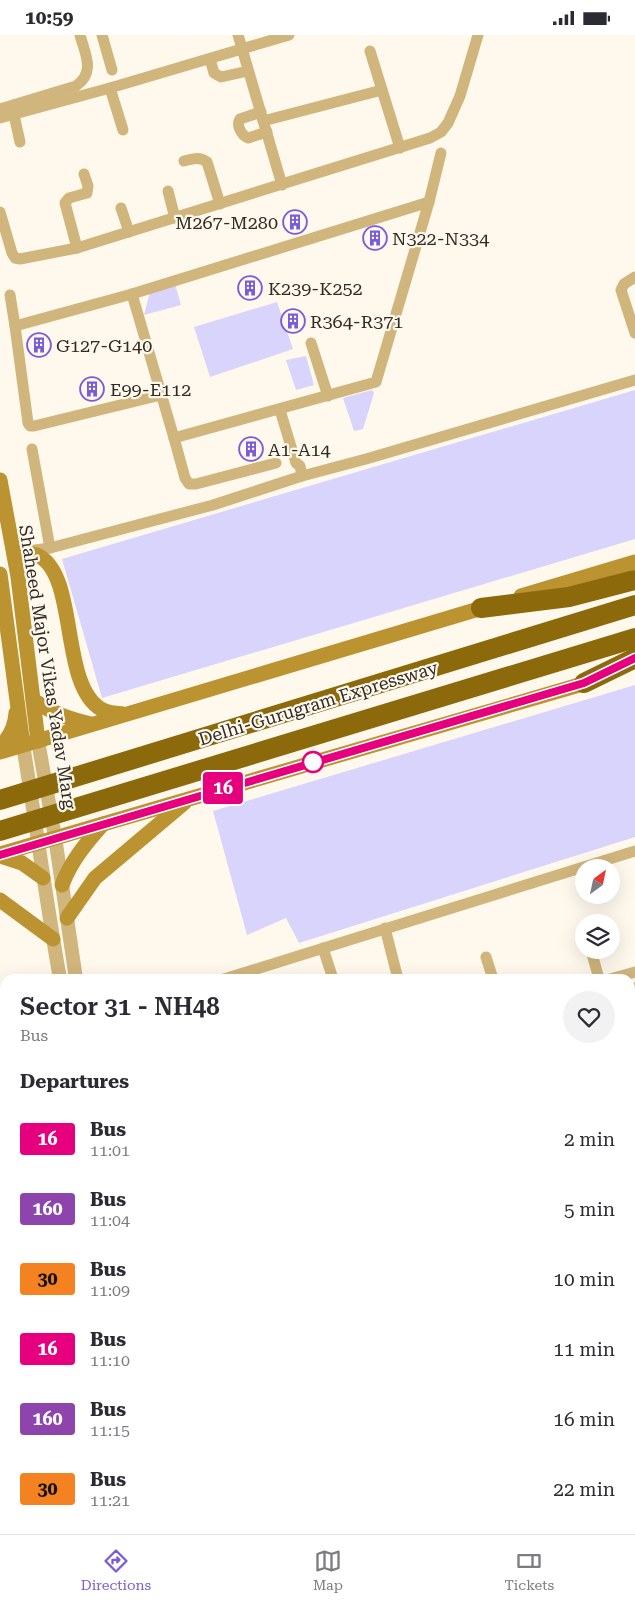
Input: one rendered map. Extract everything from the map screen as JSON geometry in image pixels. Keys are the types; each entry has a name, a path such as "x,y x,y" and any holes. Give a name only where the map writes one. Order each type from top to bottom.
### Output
{"highway":[{"path":"481,609 569,597 635,580"},
{"name":"Delhi-Gurugram Expressway","path":"0,800 635,605"},
{"name":"Delhi-Gurugram Expressway","path":"0,831 635,638"},
{"path":"584,683 635,658"}],"main road":[{"name":"Shaheed Major Vikas Yadav Marg","path":"0,480 14,553 33,700 30,743"},
{"path":"14,553 35,554 47,561 53,570 62,599 76,665 85,691 94,704 102,710 126,715"},
{"path":"0,752 635,562"},
{"name":"Shaheed Major Vikas Yadav Marg","path":"0,574 3,627 18,705 30,743"},
{"path":"0,855 103,823 635,668"},
{"path":"33,700 65,718 92,725"},
{"path":"0,747 11,733 18,705"},
{"path":"67,918 94,878 189,799"},
{"path":"62,885 67,871 79,852 103,823"},
{"path":"0,855 22,863 43,878"},
{"path":"0,900 53,939"}],"street":[{"path":"0,109 76,86 83,81 88,63 80,35"},
{"path":"102,35 112,70"},
{"path":"238,35 282,185"},
{"path":"0,118 110,88 289,35"},
{"path":"0,212 12,253 15,258 20,259 77,248 430,138 441,131 448,123 460,96 478,35"},
{"path":"370,51 400,147"},
{"path":"210,59 214,73 221,77 248,71"},
{"path":"110,88 123,130"},
{"path":"264,122 382,90"},
{"path":"14,115 20,143"},
{"path":"174,438 376,382 429,202 441,153"},
{"path":"184,161 197,158 207,162 220,204"},
{"path":"77,248 65,203 69,198 87,193 88,185 84,174"},
{"path":"168,191 175,218"},
{"path":"15,326 132,294 429,202"},
{"path":"121,209 129,232"},
{"path":"635,277 624,284 621,290 635,333"},
{"path":"132,294 185,478 189,484 196,484 276,463"},
{"path":"10,295 28,423 30,426 161,395"},
{"path":"311,343 328,396"},
{"path":"14,553 50,548 213,505 301,471 366,459 635,379"},
{"path":"283,409 296,463 301,471"},
{"path":"32,449 50,548"},
{"name":"Shaheed Major Vikas Yadav Marg","path":"30,743 56,837 75,974"},
{"name":"Shaheed Major Vikas Yadav Marg","path":"30,743 43,878 59,974"},
{"path":"239,974 635,851"},
{"path":"385,928 397,974"},
{"path":"322,947 331,974"},
{"path":"486,957 491,974"},
{"path":"593,959 597,974"}],"shaded area":[{"path":"175,284 181,305 144,315 150,292"},
{"path":"277,302 293,349 210,377 194,327"},
{"path":"306,356 314,385 296,390 286,360"},
{"path":"372,390 374,393 363,429 354,431 343,398"},
{"path":"635,390 635,539 102,698 62,559"},
{"path":"635,685 635,837 299,943 286,918 247,935 213,811"}],"bus line":[{"name":"16","path":"0,855 584,683 635,658"}],"place":[{"name":"M267-M280","path":"295,222"},
{"name":"N322-N334","path":"375,238"},
{"name":"K239-K252","path":"250,288"},
{"name":"R364-R371","path":"293,321"},
{"name":"G127-G140","path":"39,345"},
{"name":"E99-E112","path":"92,389"},
{"name":"A1-A14","path":"251,449"}]}
